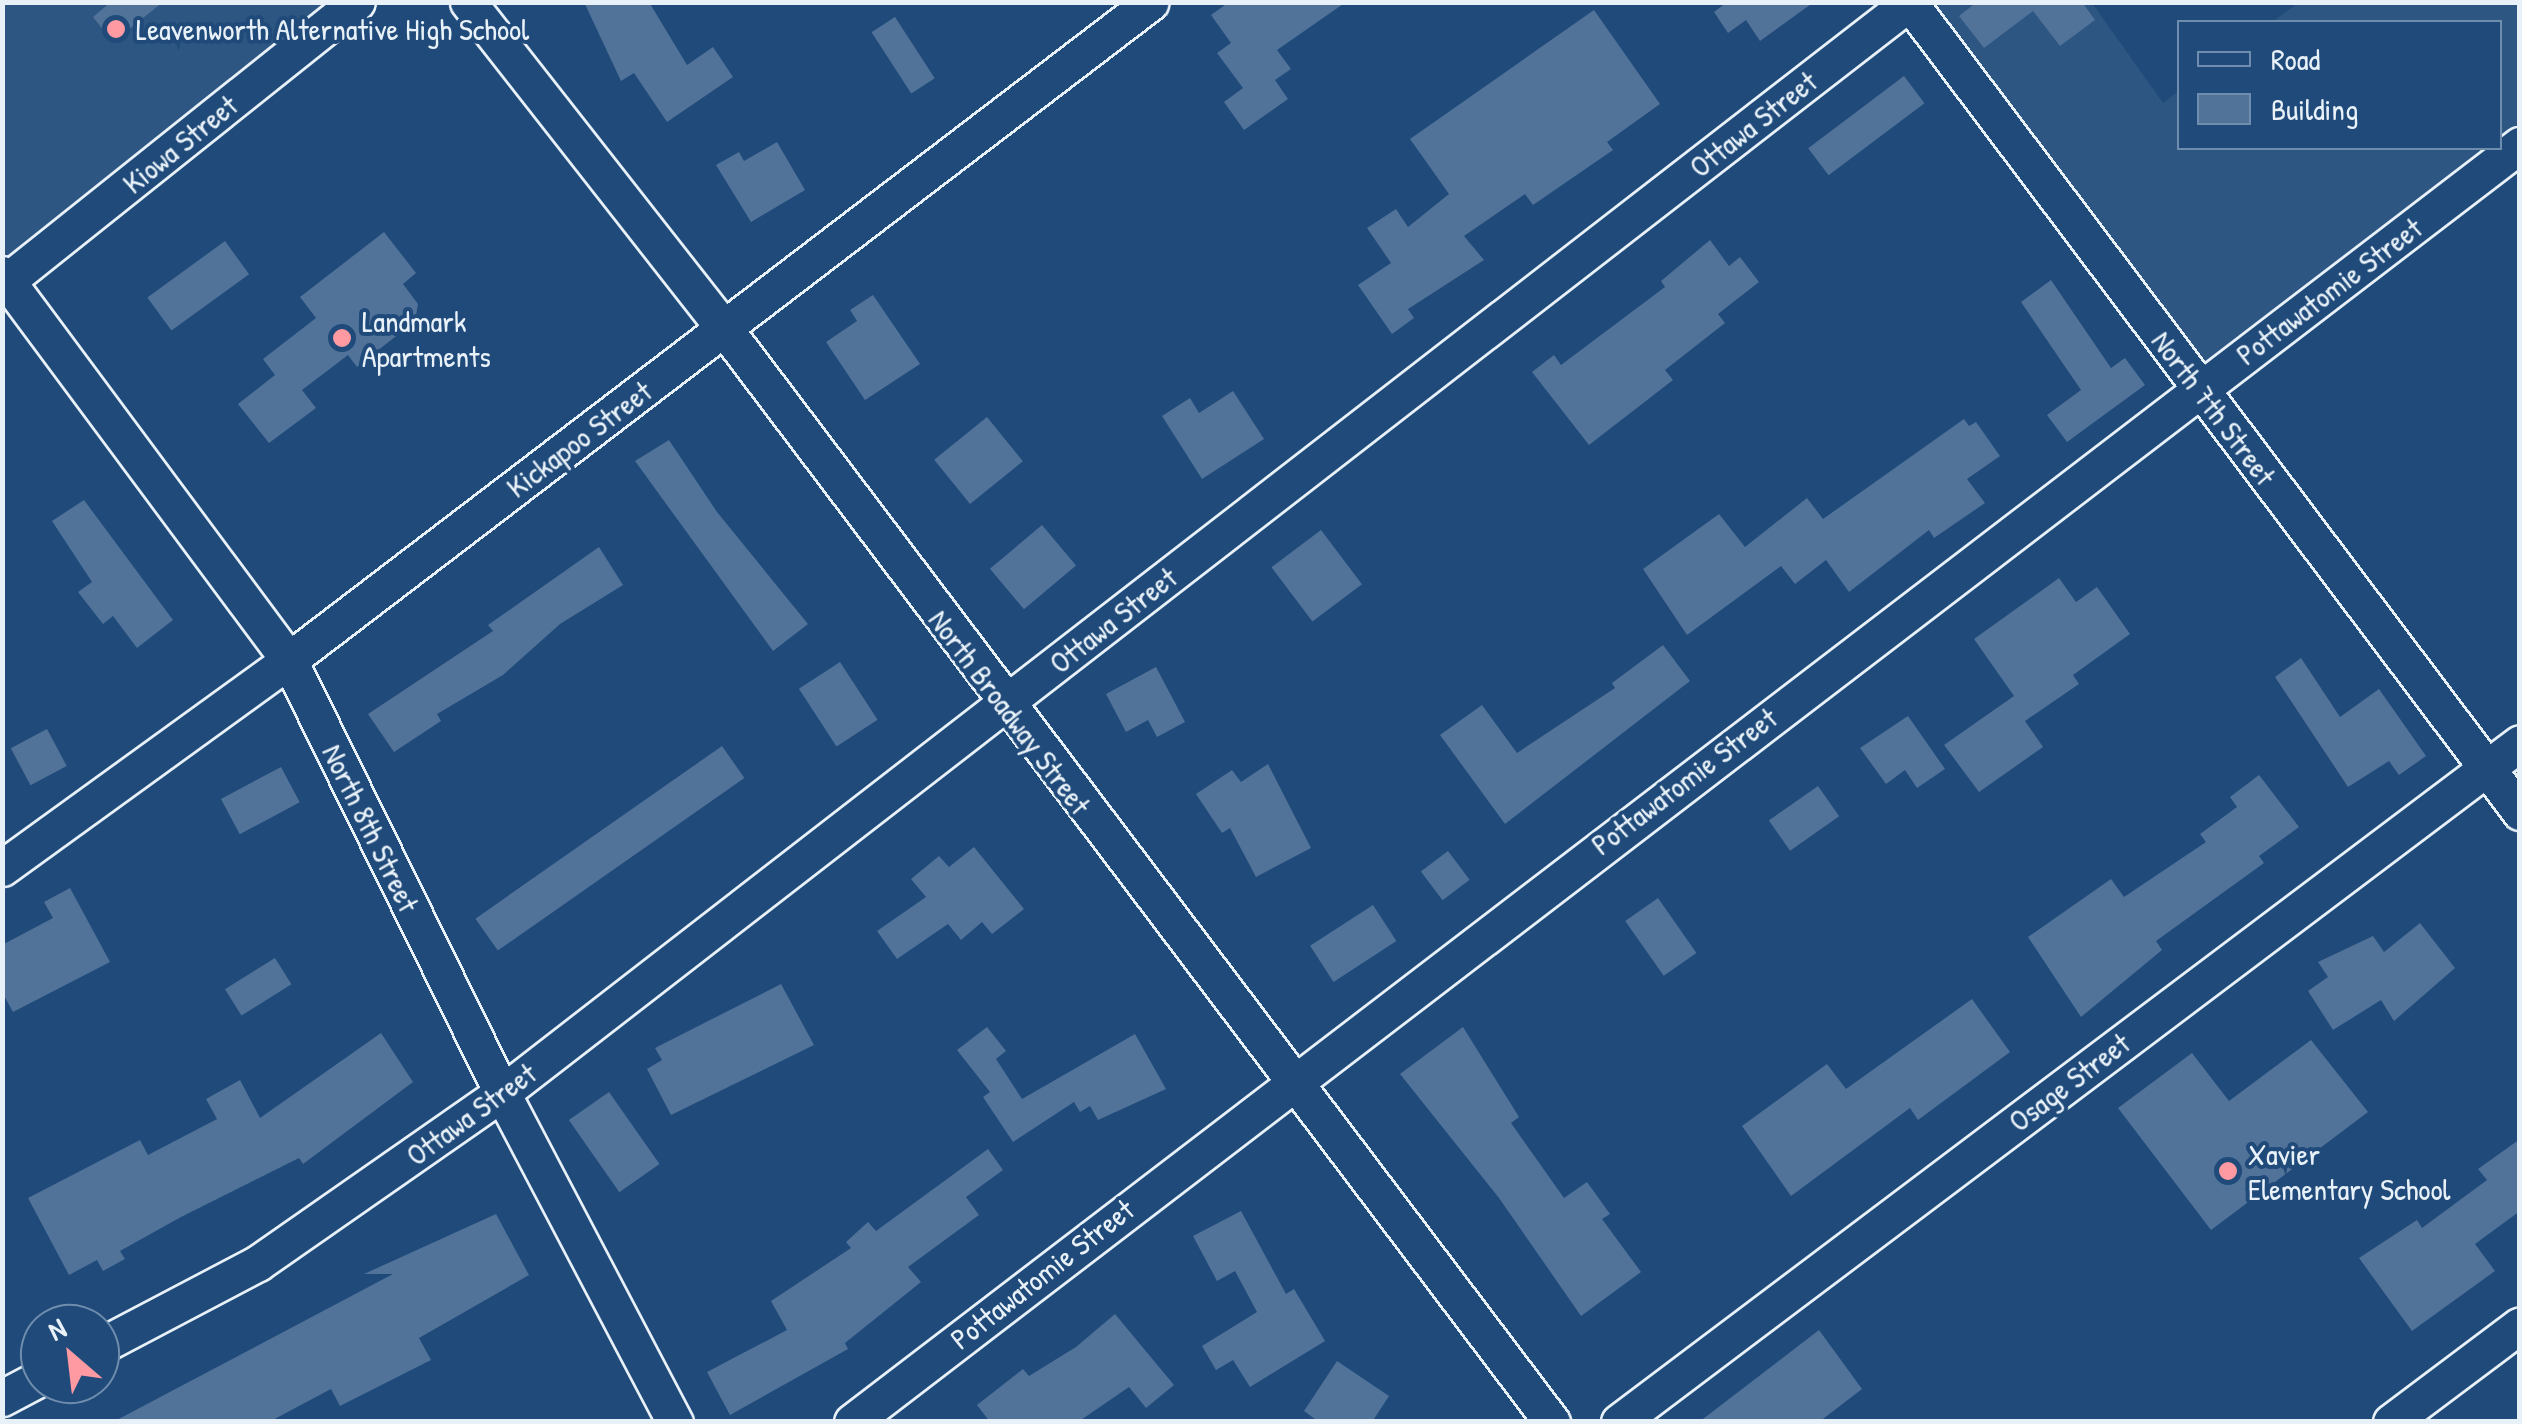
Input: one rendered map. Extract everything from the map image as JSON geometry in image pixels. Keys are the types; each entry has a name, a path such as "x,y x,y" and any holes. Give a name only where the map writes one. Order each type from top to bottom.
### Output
{"street":[{"name":"Kiowa Street","path":"4,280 357,2"},
{"name":"North Broadway Street","path":"468,2 724,328 1003,705 1552,1422"},
{"name":"Kickapoo Street","path":"2,868 289,660 1150,2"},
{"name":"North 7th Street","path":"1910,3 2520,812"},
{"name":"Ottawa Street","path":"120,1335 258,1263 502,1094 1910,3"},
{"name":"Pottawatomie Street","path":"852,1422 1291,1081 2520,145"},
{"name":"North 8th Street","path":"4,280 289,660 502,1094 675,1422"},
{"name":"Osage Street","path":"1619,1422 2520,743"},
{"path":"2391,1422 2520,1325"}],"shaded area":[{"path":"1910,2 2092,3 2163,103 2177,92 2177,150 2502,150 2502,20 2275,20 2298,3 2519,3 2519,145 2200,389"},
{"path":"3,3 357,3 3,274"}],"building":[{"name":"Leavenworth Alternative High School","path":"111,2 163,2 113,42 93,17"},
{"path":"584,2 649,2 687,65 713,47 733,77 667,122 634,73 621,81"},
{"path":"1229,2 1346,2 1277,50 1291,69 1275,80 1288,99 1244,130 1224,102 1243,88 1217,53 1231,43 1211,15"},
{"path":"1727,2 1814,2 1760,41 1746,20 1728,33 1714,12"},
{"path":"1977,2 2082,2 2095,20 2060,46 2033,11 1984,48 1959,16"},
{"path":"1594,10 1660,104 1607,142 1613,150 1533,205 1525,194 1464,236 1484,260 1408,309 1414,318 1392,334 1358,285 1391,263 1367,228 1396,209 1408,227 1449,194 1410,139"},
{"path":"895,17 935,78 911,93 872,32"},
{"path":"1904,76 1924,103 1829,175 1808,148"},
{"path":"777,142 805,190 751,222 716,165 739,152 744,161"},
{"name":"Landmark Apartments","path":"384,232 416,273 403,284 418,304 415,321 357,367 348,355 302,390 316,408 269,443 238,404 275,375 263,359 316,318 300,297"},
{"path":"1710,240 1729,266 1740,257 1759,282 1718,314 1725,323 1665,370 1673,380 1589,445 1532,372 1554,355 1561,365 1665,287 1661,281"},
{"path":"225,241 249,274 171,331 147,297"},
{"path":"2051,280 2111,368 2125,358 2145,385 2067,442 2047,415 2081,390 2021,302"},
{"path":"873,295 920,364 865,400 826,342 857,321 850,310"},
{"path":"1233,391 1264,439 1202,479 1162,416 1190,398 1199,413"},
{"path":"987,417 1023,461 970,504 934,460"},
{"path":"1964,419 1969,426 1976,422 2000,456 1967,479 1985,503 1934,538 1929,530 1849,592 1826,560 1795,584 1781,566 1687,635 1643,569 1719,514 1745,547 1807,498 1823,519"},
{"path":"669,440 717,512 808,624 773,651 635,461"},
{"path":"84,500 173,620 137,648 113,616 103,624 78,592 92,582 52,521"},
{"path":"1042,525 1076,566 1024,609 990,569"},
{"path":"1321,530 1362,584 1312,622 1271,567"},
{"path":"599,547 623,585 560,624 503,675 437,714 441,721 394,752 368,714 493,631 488,625"},
{"path":"2059,578 2076,602 2097,587 2130,634 2073,675 2079,684 2025,721 2043,747 1979,792 1944,745 2014,696 1974,639"},
{"path":"1663,645 1690,681 1505,824 1440,735 1482,705 1517,753 1615,688 1612,683"},
{"path":"2301,658 2340,717 2379,689 2426,756 2399,775 2389,761 2348,787 2275,677"},
{"path":"840,662 878,720 836,747 799,689"},
{"path":"1156,667 1185,722 1157,737 1148,720 1126,732 1106,694"},
{"path":"1908,716 1945,769 1917,788 1905,770 1886,784 1860,748"},
{"path":"47,729 67,766 31,785 11,748"},
{"path":"722,746 744,778 498,951 475,919"},
{"path":"1268,764 1311,848 1256,877 1230,828 1222,833 1196,794 1232,770 1241,782"},
{"path":"281,767 300,802 240,834 221,799"},
{"path":"2259,775 2299,827 2259,856 2264,863 2156,941 2162,950 2081,1017 2028,937 2111,879 2124,897 2206,842 2200,834 2237,807 2230,797"},
{"path":"1818,786 1839,816 1790,851 1769,820"},
{"path":"974,847 1024,909 992,934 982,922 961,940 948,924 897,959 877,931 926,897 911,879 939,856 949,867"},
{"path":"1448,851 1470,880 1443,900 1421,871"},
{"path":"70,888 110,962 13,1012 2,992 2,945 53,918 44,902"},
{"path":"1658,898 1696,953 1664,976 1625,921"},
{"path":"1373,905 1396,941 1334,982 1310,946"},
{"path":"2420,923 2455,968 2394,1021 2381,1000 2333,1030 2308,991 2328,977 2318,962 2373,936 2384,952"},
{"path":"275,958 291,984 241,1016 225,989"},
{"path":"781,984 814,1045 671,1115 647,1069 662,1060 655,1048"},
{"path":"1972,999 2010,1052 1918,1120 1910,1108 1791,1196 1742,1126 1827,1064 1846,1089"},
{"path":"987,1027 1006,1051 996,1059 1022,1099 1135,1034 1166,1089 1098,1120 1090,1106 1080,1112 1074,1102 1013,1142 983,1097 990,1092 957,1050"},
{"path":"1463,1027 1519,1117 1511,1123 1564,1198 1587,1182 1610,1214 1602,1219 1641,1272 1581,1316 1499,1198 1400,1074"},
{"path":"381,1033 413,1082 303,1164 299,1158 181,1217 120,1251 125,1259 103,1271 97,1260 69,1275 28,1198 140,1140 148,1155 217,1119 206,1099 240,1080 260,1118"},
{"name":"Xavier Elementary School","path":"2311,1040 2368,1112 2211,1230 2118,1108 2192,1053 2229,1101"},
{"path":"609,1092 659,1164 619,1192 569,1120"},
{"path":"2520,1139 2520,1211 2475,1244 2495,1271 2412,1331 2359,1258 2417,1220 2422,1228 2487,1180 2478,1169"},
{"path":"988,1149 1003,1170 966,1197 979,1215 908,1267 921,1282 845,1343 848,1349 730,1415 707,1372 787,1330 771,1301 851,1248 846,1242 868,1222 876,1231"},
{"path":"1241,1211 1286,1294 1294,1289 1325,1341 1250,1387 1233,1360 1216,1370 1202,1346 1257,1312 1235,1271 1217,1281 1193,1236"},
{"path":"496,1214 529,1275 419,1338 431,1360 340,1406 331,1389 269,1422 113,1422 393,1274 364,1274"},
{"path":"1115,1314 1174,1385 1146,1408 1129,1387 1078,1422 990,1422 977,1405 1023,1369 1029,1376 1076,1347"},
{"path":"1819,1330 1862,1389 1819,1422 1699,1422"},
{"path":"1337,1361 1389,1396 1372,1422 1319,1422 1304,1411"}],"place":[{"name":"Leavenworth Alternative High School","path":"116,29"},
{"name":"Landmark Apartments","path":"342,338"},
{"name":"Xavier Elementary School","path":"2228,1171"}]}
